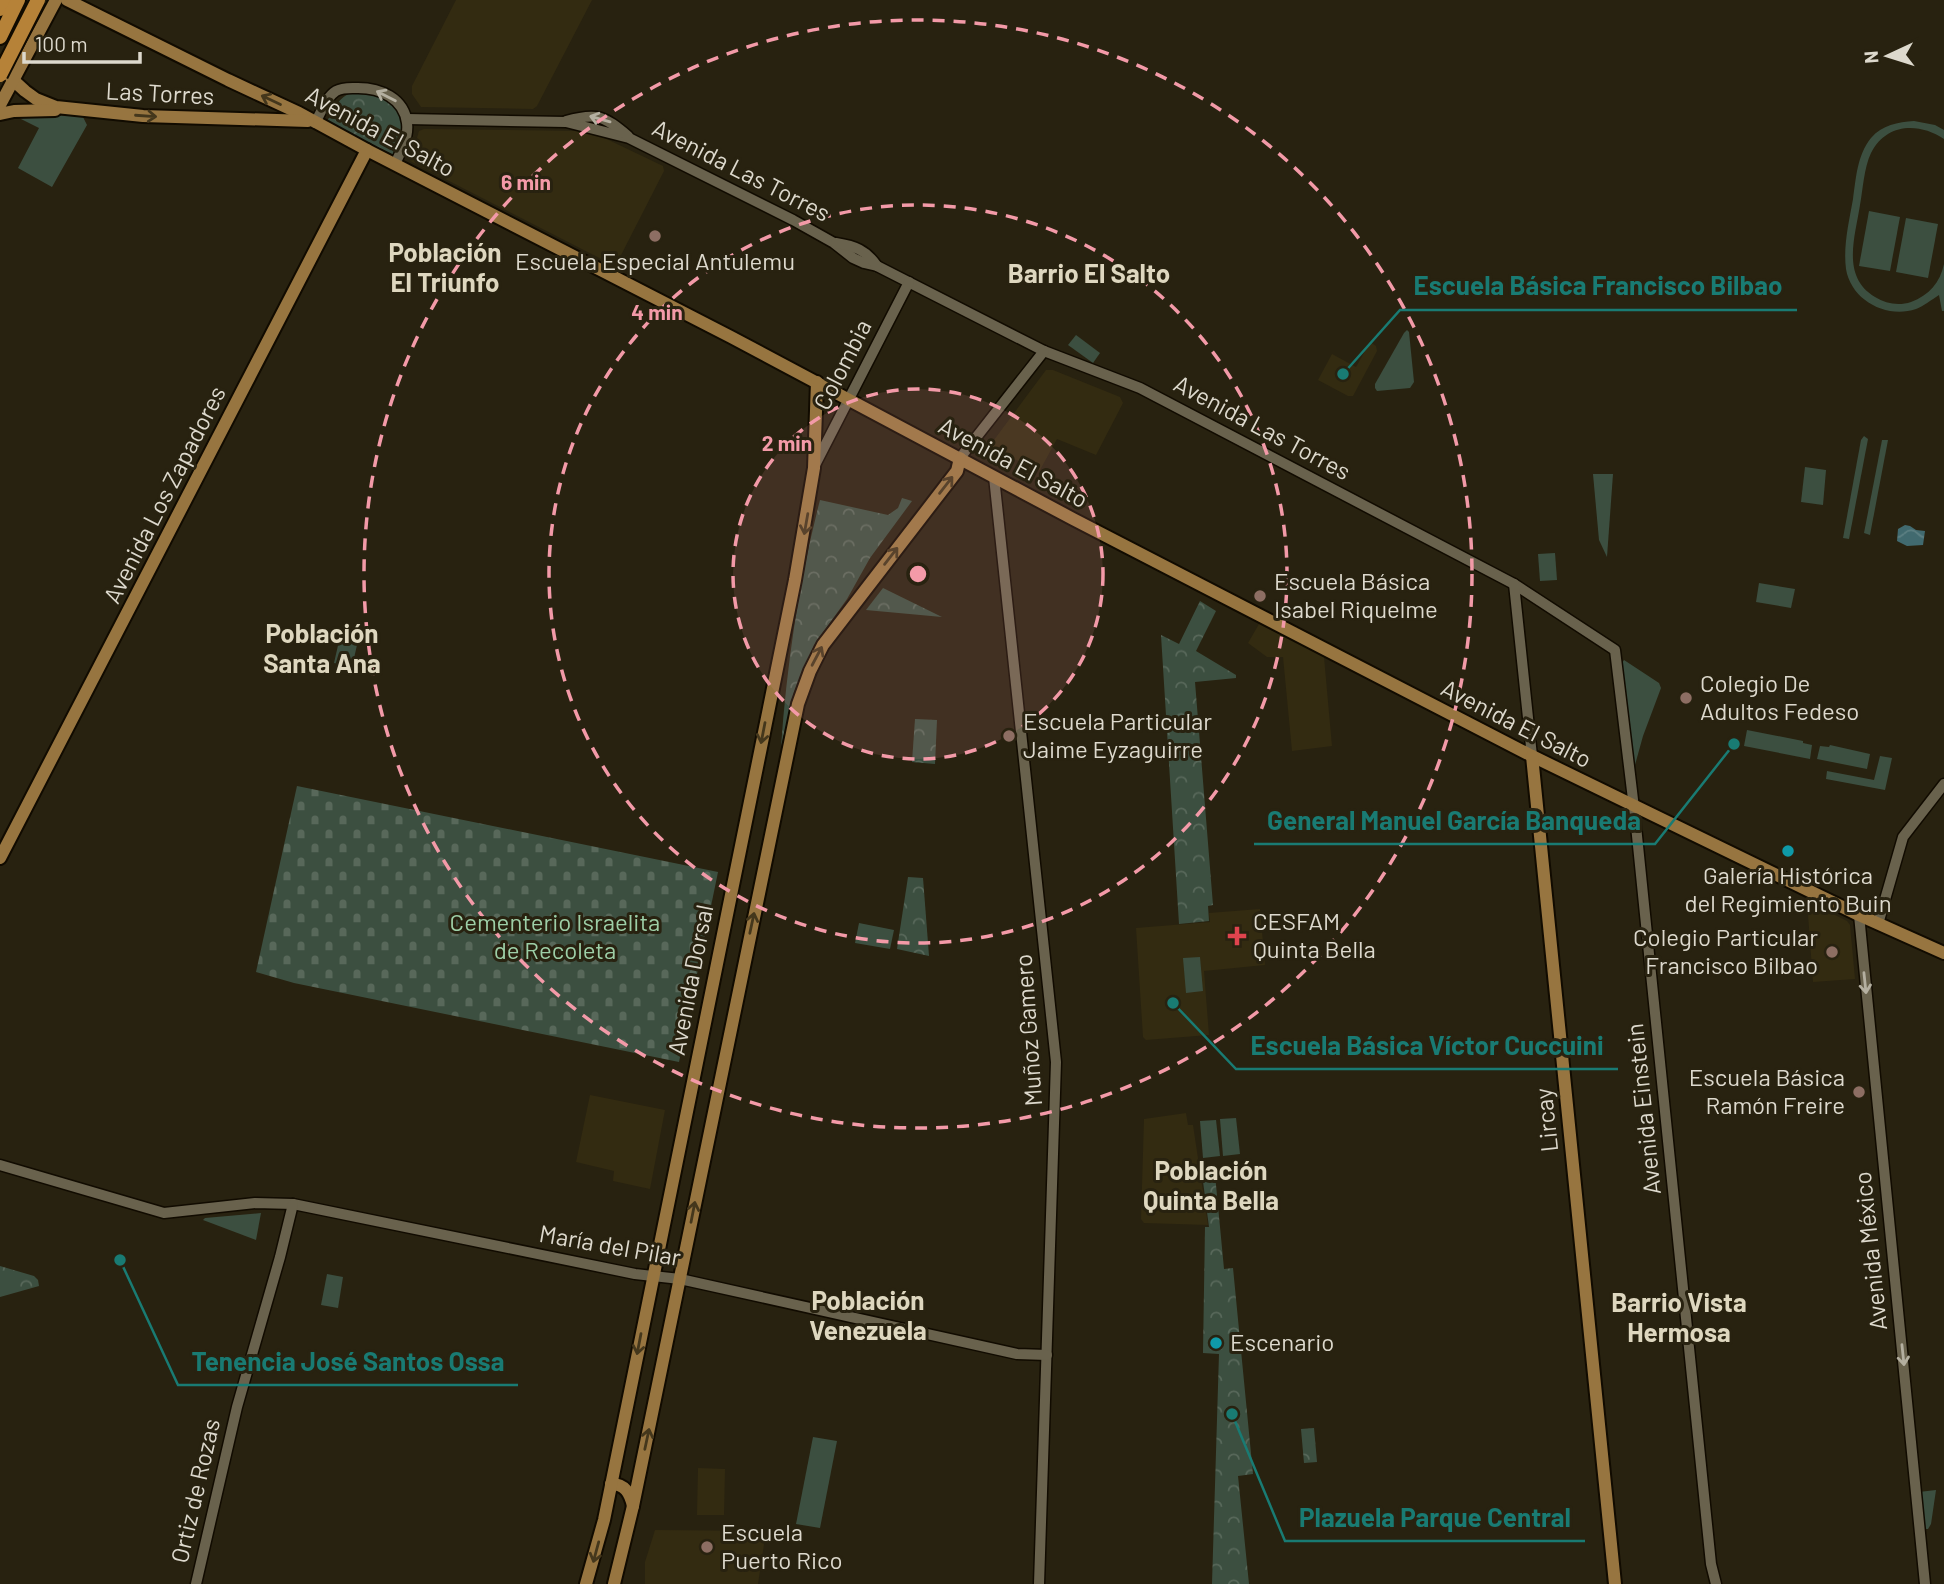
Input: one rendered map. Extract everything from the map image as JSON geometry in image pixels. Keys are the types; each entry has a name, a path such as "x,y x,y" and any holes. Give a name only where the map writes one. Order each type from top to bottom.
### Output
{"highway":[{"path":"0,9 4,0"},
{"path":"0,37 18,0"},
{"path":"7,78 37,0"}],"main road":[{"path":"0,105 7,78 23,61 56,0"},
{"name":"Avenida El Salto","path":"67,0 299,113 817,382 1084,525 1532,756 1859,915 1944,953"},
{"path":"0,62 12,66 23,61"},
{"path":"0,62 7,78"},
{"name":"Las Torres","path":"7,78 36,99 63,108 177,118 288,119 314,122"},
{"path":"0,114 63,108"},
{"name":"Avenida Los Zapadores","path":"0,858 366,150"},
{"name":"Avenida Dorsal","path":"586,1584 611,1485 795,580 814,468 817,382"},
{"name":"Avenida Dorsal","path":"614,1584 633,1506 791,730 803,687 817,655 830,636 957,471 960,458"},
{"name":"Lircay","path":"1532,756 1615,1584"},
{"path":"611,1485 617,1484 625,1488 633,1506"}],"street":[{"path":"314,122 333,93 341,89 372,89 387,95 401,105 407,119 407,138 395,164"},
{"name":"Avenida Las Torres","path":"407,119 566,121 629,138 681,162 834,243 853,258 877,265 1044,351 1140,388 1514,584 1615,650"},
{"name":"Colombia","path":"814,468 909,282"},
{"path":"960,458 1044,351"},
{"name":"Muñoz Gamero","path":"994,477 1056,1062 1039,1584"},
{"name":"Lircay","path":"1514,584 1532,756"},
{"path":"1517,610 1532,596"},
{"name":"Avenida Einstein","path":"1615,650 1634,805 1710,1564 1709,1584"},
{"path":"1878,924 1903,837 1944,784"},
{"name":"Avenida México","path":"1859,915 1925,1584"},
{"name":"María del Pilar","path":"0,1165 159,1212 255,1203 293,1204 653,1277 680,1279 1017,1354 1047,1355"},
{"name":"Ortiz de Rozas","path":"197,1584 237,1407 293,1204"},
{"name":"Avenida Einstein","path":"1710,1564 1716,1584"}],"shaded area":[{"path":"456,0 592,0 533,109 421,107 412,94 412,86"},
{"path":"419,131 594,133 663,166 664,171 617,263 611,264 410,161"},
{"path":"1370,342 1376,346 1377,351 1353,396 1318,380 1332,354 1356,367"},
{"path":"1046,370 1053,370 1120,397 1123,403 1096,455 1057,439 1040,470 988,448"},
{"path":"1259,624 1324,657 1332,746 1292,751 1283,657 1267,657 1248,643"},
{"name":"Colegio Particular Francisco Bilbao","path":"1807,901 1850,925 1855,979 1813,982"},
{"path":"1260,909 1265,965 1204,971 1209,1035 1146,1040 1143,1037 1136,928 1210,922 1209,913"},
{"path":"590,1095 665,1110 650,1189 613,1181 614,1171 576,1162"},
{"path":"1186,1113 1188,1125 1193,1125 1208,1225 1144,1223 1141,1219 1144,1119"},
{"path":"698,1468 725,1469 724,1515 697,1515"},
{"name":"Escuela Puerto Rico","path":"655,1530 766,1531 758,1584 645,1584 645,1562"}],"green space":[{"path":"357,92 382,96 397,110 403,132 399,148 394,155 326,123 342,99"},
{"path":"82,115 87,125 52,187 18,168 39,128 15,116"},
{"path":"1914,121 1935,125 1944,130 1944,139 1924,130 1904,128 1885,136 1877,143 1865,172 1854,243 1854,268 1864,289 1888,303 1902,304 1928,292 1937,283 1944,264 1944,311 1939,295 1916,309 1882,309 1862,298 1849,280 1846,269 1845,252 1856,175 1866,145 1885,127"},
{"path":"1869,211 1900,217 1890,271 1859,266"},
{"path":"1906,218 1938,224 1928,278 1896,272"},
{"path":"1407,330 1414,382 1410,388 1377,391 1375,384"},
{"path":"1076,335 1100,353 1093,363 1068,345"},
{"path":"1864,436 1868,439 1849,539 1843,538 1861,440"},
{"path":"1882,440 1888,440 1870,535 1864,533"},
{"path":"1805,467 1826,470 1823,505 1801,502"},
{"path":"1593,474 1613,474 1607,557 1599,540"},
{"path":"902,498 912,501 870,558 847,599 814,645 794,692 781,747 795,622 820,500 888,515 898,508"},
{"path":"1555,553 1557,580 1540,581 1538,554"},
{"path":"1759,583 1795,589 1791,608 1756,602"},
{"path":"883,588 942,617 866,610"},
{"path":"1200,601 1216,611 1196,651 1236,675 1236,678 1195,682 1213,905 1208,906 1209,921 1179,924 1161,635 1179,644"},
{"path":"339,641 357,645 352,667 334,663"},
{"path":"1624,660 1659,683 1661,688 1635,765 1632,763 1622,663"},
{"path":"915,719 937,720 935,764 912,762"},
{"path":"1747,730 1812,745 1810,759 1744,746"},
{"path":"1830,745 1870,754 1867,769 1817,759 1820,746"},
{"path":"1880,756 1892,758 1885,790 1826,779 1827,771 1874,780"},
{"name":"Cementerio Israelita de Recoleta","path":"297,786 718,872 679,1062 294,983 256,972"},
{"path":"908,877 923,878 929,956 897,949"},
{"path":"859,923 894,930 890,949 855,943"},
{"path":"1200,957 1203,991 1186,993 1183,958"},
{"path":"1236,1118 1240,1154 1223,1156 1220,1119"},
{"path":"1216,1120 1220,1156 1203,1158 1200,1121"},
{"path":"1214,1164 1224,1269 1233,1268 1253,1474 1238,1476 1249,1584 1212,1584 1219,1354 1203,1353 1205,1227 1209,1227 1201,1166"},
{"path":"261,1213 256,1240 203,1220 205,1218"},
{"path":"0,1266 34,1276 39,1286 0,1297"},
{"path":"327,1274 343,1277 338,1308 321,1305"},
{"path":"1314,1428 1317,1462 1304,1463 1301,1429"},
{"path":"813,1437 837,1441 820,1528 796,1524"},
{"path":"1936,1490 1931,1524 1926,1529 1923,1525 1919,1492"}],"water":[{"path":"1905,525 1925,531 1923,545 1907,546 1897,541 1898,529"}],"place":[{"name":"Escuela Especial Antulemu","path":"655,236"},
{"name":"Escuela Básica Francisco Bilbao","path":"1343,374"},
{"name":"Escuela Básica Isabel Riquelme","path":"1260,596"},
{"name":"Colegio De Adultos Fedeso","path":"1686,698"},
{"name":"Escuela Particular Jaime Eyzaguirre","path":"1009,736"},
{"name":"General Manuel García Banqueda","path":"1734,744"},
{"name":"Galería Histórica del Regimiento Buin","path":"1788,851"},
{"name":"CESFAM Quinta Bella","path":"1237,936"},
{"name":"Colegio Particular Francisco Bilbao","path":"1832,952"},
{"name":"Escuela Básica Víctor Cuccuini","path":"1173,1003"},
{"name":"Escuela Básica Ramón Freire","path":"1859,1092"},
{"name":"Tenencia José Santos Ossa","path":"120,1260"},
{"name":"Escenario","path":"1216,1343"},
{"name":"Plazuela Parque Central","path":"1232,1414"},
{"name":"Escuela Puerto Rico","path":"707,1547"}],"district":[{"name":"Población El Triunfo","path":"445,268"},
{"name":"Barrio El Salto","path":"1089,274"},
{"name":"Población Santa Ana","path":"322,649"},
{"name":"Población Quinta Bella","path":"1211,1186"},
{"name":"Población Venezuela","path":"868,1316"},
{"name":"Barrio Vista Hermosa","path":"1679,1318"}]}
